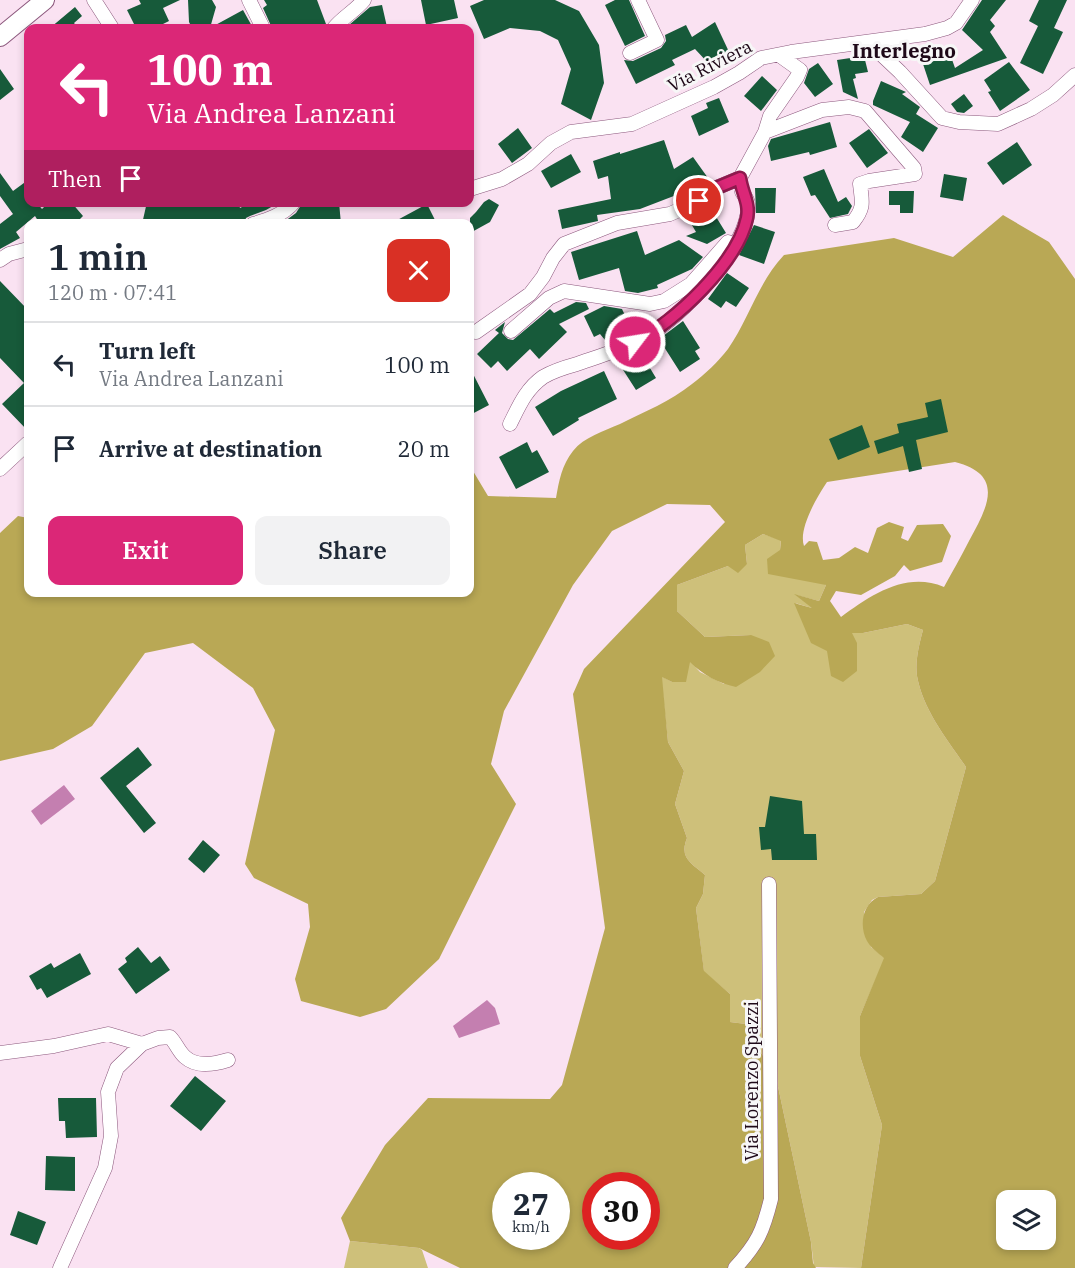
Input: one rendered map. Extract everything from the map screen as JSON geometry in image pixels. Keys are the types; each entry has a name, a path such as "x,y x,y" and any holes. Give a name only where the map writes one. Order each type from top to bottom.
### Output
{"main road":[{"path":"0,37 45,0"}],"street":[{"path":"94,0 109,24"},
{"path":"249,0 261,24"},
{"path":"337,24 342,18 356,10 364,0"},
{"path":"630,53 657,40 638,0"},
{"name":"Via Riviera","path":"474,188 502,179 528,164 552,143 571,132 632,124 714,87 760,58 925,34 947,28 956,23 972,0"},
{"path":"863,43 882,55 900,72 942,118 959,122 998,124 1031,109 1053,95 1075,75"},
{"path":"511,331 549,298 564,291 650,304 664,301 691,284 732,236 739,218 741,185 770,116 800,70 779,55"},
{"path":"765,132 822,110 849,107 865,111 914,168 915,174 860,184 863,207 859,215 854,222 835,225"},
{"path":"476,332 530,294 564,244 617,224 670,214 699,201 716,188 741,185"},
{"path":"510,424 525,394 546,375 622,348 648,336 679,313 701,290 739,240 747,219 748,202 741,185"},
{"path":"269,219 288,207"},
{"path":"0,260 9,254 24,250"},
{"path":"0,469 24,447"},
{"name":"Via Lorenzo Spazzi","path":"735,1268 753,1249 763,1230 771,1199 769,884"},
{"path":"0,1053 54,1046 108,1034 142,1044"},
{"path":"60,1268 105,1168 111,1146 108,1092 117,1068 142,1044 158,1038 170,1038 184,1056 192,1061 215,1064 228,1060"}],"shaded area":[{"path":"1003,215 1049,242 1075,279 1075,1268 861,1268 882,1125 860,1056 860,1016 884,958 867,941 863,929 865,910 878,897 921,894 935,881 966,767 937,724 920,689 917,665 923,630 907,624 852,633 857,643 857,671 843,682 831,676 827,651 811,643 794,603 812,608 794,594 819,601 826,585 768,574 767,559 780,550 781,541 763,534 745,545 747,564 738,573 728,566 677,585 677,611 705,637 751,635 769,642 775,656 760,672 736,687 711,678 690,662 686,682 672,682 662,677 668,742 684,771 675,804 687,838 684,851 688,860 705,875 703,894 696,908 704,971 730,994 730,1022 754,1025 757,1046 776,1077 811,1242 813,1263 816,1268 460,1268 419,1248 350,1241 341,1218 385,1145 428,1098 550,1099 562,1085 605,928 573,694 584,669 725,522 710,505 667,504 612,531 573,585 504,711 491,764 516,804 439,959 386,1009 360,1017 301,1001 295,979 310,927 308,904 254,878 245,864 275,730 253,688 193,643 145,653 92,726 53,749 0,761 0,533 18,516 24,517 24,597 474,597 474,473 488,496 556,498 564,467 569,456 578,446 595,435 675,396 720,359 735,337 768,276 784,255 894,238 953,257","holes":["955,462 981,475 987,484 986,505 982,517 944,587 930,583 903,584 877,594 841,617 830,601 836,591 861,595 895,576 904,565 910,571 942,562 951,536 943,524 917,525 908,541 901,538 904,527 889,522 877,528 868,553 855,547 839,558 823,560 817,542 809,541 804,546 803,539 806,522 827,482"]},
{"path":"763,534 781,540 780,550 826,585 819,601 796,595 815,609 795,603 851,632 863,633 907,624 923,630 917,665 920,689 937,724 966,767 935,881 921,894 878,897 872,900 864,912 871,947 885,958 860,1016 860,1056 882,1125 861,1268 814,1267 811,1242 776,1077 757,1046 754,1025 730,1022 730,994 704,972 696,908 703,894 705,875 685,855 687,838 675,804 684,771 668,742 661,676 672,682 690,661 700,672 724,684 751,635 705,637 677,611 677,585 728,566 747,564 745,545"},
{"path":"64,785 75,799 41,825 31,811"},
{"path":"487,1000 495,1008 500,1024 459,1038 453,1026"},
{"path":"350,1241 419,1248 422,1250 428,1268 344,1268"}],"building":[{"path":"139,0 180,0 163,8 169,21 163,24 134,24 127,10 141,4"},
{"path":"188,0 212,0 216,7 211,24 190,24"},
{"path":"264,0 317,0 326,24 270,24 263,8 267,5"},
{"path":"421,0 454,0 458,18 426,24"},
{"path":"484,0 555,0 579,11 599,45 604,83 591,120 561,104 571,69 558,40 540,31 510,28 484,39 470,6"},
{"path":"615,0 629,0 645,36 625,46 605,5"},
{"path":"982,0 1006,0 990,20 995,26 990,32 1007,58 930,85 923,64 934,61 933,56 949,51 955,68 983,50 962,30"},
{"path":"1039,0 1067,0 1054,28 1063,32 1043,74 1020,63 1038,26 1029,21"},
{"path":"382,5 386,24 350,24 370,7"},
{"path":"75,7 82,16 75,24 55,24"},
{"path":"243,10 251,24 217,24"},
{"path":"715,22 730,54 709,64 695,49 672,60 675,65 636,84 624,60 633,61 661,48 666,41 665,35 686,25 692,37"},
{"path":"864,56 868,72 855,74 856,78 853,79 858,99 843,92 837,60"},
{"path":"1009,62 1030,90 1000,111 988,92 991,91 984,80"},
{"path":"818,63 833,84 815,97 804,83 809,69"},
{"path":"0,69 14,89 0,100"},
{"path":"762,76 777,90 761,111 744,96"},
{"path":"881,81 906,92 902,94 920,107 916,114 938,128 923,152 901,137 910,122 873,105"},
{"path":"964,94 973,106 964,113 957,112 951,104"},
{"path":"719,98 729,122 699,136 691,116 708,108 706,103"},
{"path":"830,122 837,147 810,155 809,152 771,161 768,146 771,139"},
{"path":"518,128 532,148 512,163 498,144"},
{"path":"869,129 888,153 867,168 849,143"},
{"path":"664,140 674,169 693,157 708,178 679,194 640,209 597,215 598,221 562,229 558,210 611,199 608,176 598,179 593,161"},
{"path":"1017,142 1032,165 1003,185 987,163"},
{"path":"571,154 581,172 551,188 541,171"},
{"path":"824,169 838,202 846,197 852,206 848,214 830,218 815,195 811,196 803,177"},
{"path":"0,173 13,191 24,183 24,207 42,209 44,207 75,207 83,216 80,219 37,219 35,216 31,219 24,219 24,225 16,232 20,238 0,249 0,224 13,214 0,196"},
{"path":"944,174 967,178 963,201 940,197"},
{"path":"755,188 776,188 775,213 756,213"},
{"path":"889,191 914,191 913,213 900,213 900,205 889,205"},
{"path":"489,199 499,205 490,222 474,231 474,219 470,218"},
{"path":"146,207 271,207 246,219 143,219"},
{"path":"300,207 339,207 341,219 288,219"},
{"path":"421,207 428,207 434,219 399,219"},
{"path":"710,207 726,233 707,244 686,236 696,232 689,220"},
{"path":"754,225 775,232 764,264 739,255"},
{"path":"637,231 645,255 679,240 703,257 692,269 657,285 658,288 638,293 625,291 619,268 579,280 571,252"},
{"path":"727,273 749,288 736,307 726,301 721,308 708,299"},
{"path":"0,281 24,306 24,383 0,358"},
{"path":"576,302 586,303 589,309 559,324 567,332 539,359 530,349 507,371 498,361 491,368 477,354 499,333 495,330 505,322 502,333 508,339 513,340 550,309 554,313"},
{"path":"604,306 622,309 631,328 605,340 600,334 594,337 584,316"},
{"path":"683,321 700,348 695,351 700,359 680,372 659,339"},
{"path":"639,350 656,378 636,390 618,362"},
{"path":"604,371 617,399 578,418 579,420 553,436 535,407 561,391"},
{"path":"474,376 489,405 474,413"},
{"path":"24,383 24,427 2,404"},
{"path":"941,399 948,432 916,440 922,469 909,472 903,446 878,454 874,441 899,433 897,424 928,417 925,403"},
{"path":"862,425 870,447 838,460 829,439"},
{"path":"527,442 532,453 537,450 549,472 516,489 499,457"},
{"path":"138,747 152,765 126,786 156,823 144,833 100,778"},
{"path":"770,796 802,801 804,834 816,834 817,860 772,860 771,849 761,850 759,827 765,827"},
{"path":"203,840 220,855 204,873 188,859"},
{"path":"138,947 151,963 160,956 170,970 136,994 118,969 127,962 125,958"},
{"path":"80,953 91,974 47,998 41,988 37,990 29,976 51,963 54,968"},
{"path":"195,1076 226,1101 201,1131 170,1106"},
{"path":"58,1098 96,1098 97,1137 66,1138 65,1121 59,1121"},
{"path":"46,1156 75,1157 75,1191 45,1190"},
{"path":"18,1211 46,1222 37,1245 10,1235"}],"district":[{"name":"Interlegno","path":"904,51"}],"route":[{"path":"635,342 648,336 679,313 726,260 739,240 747,219 748,202 742,192 740,178 716,188 699,201"}]}
